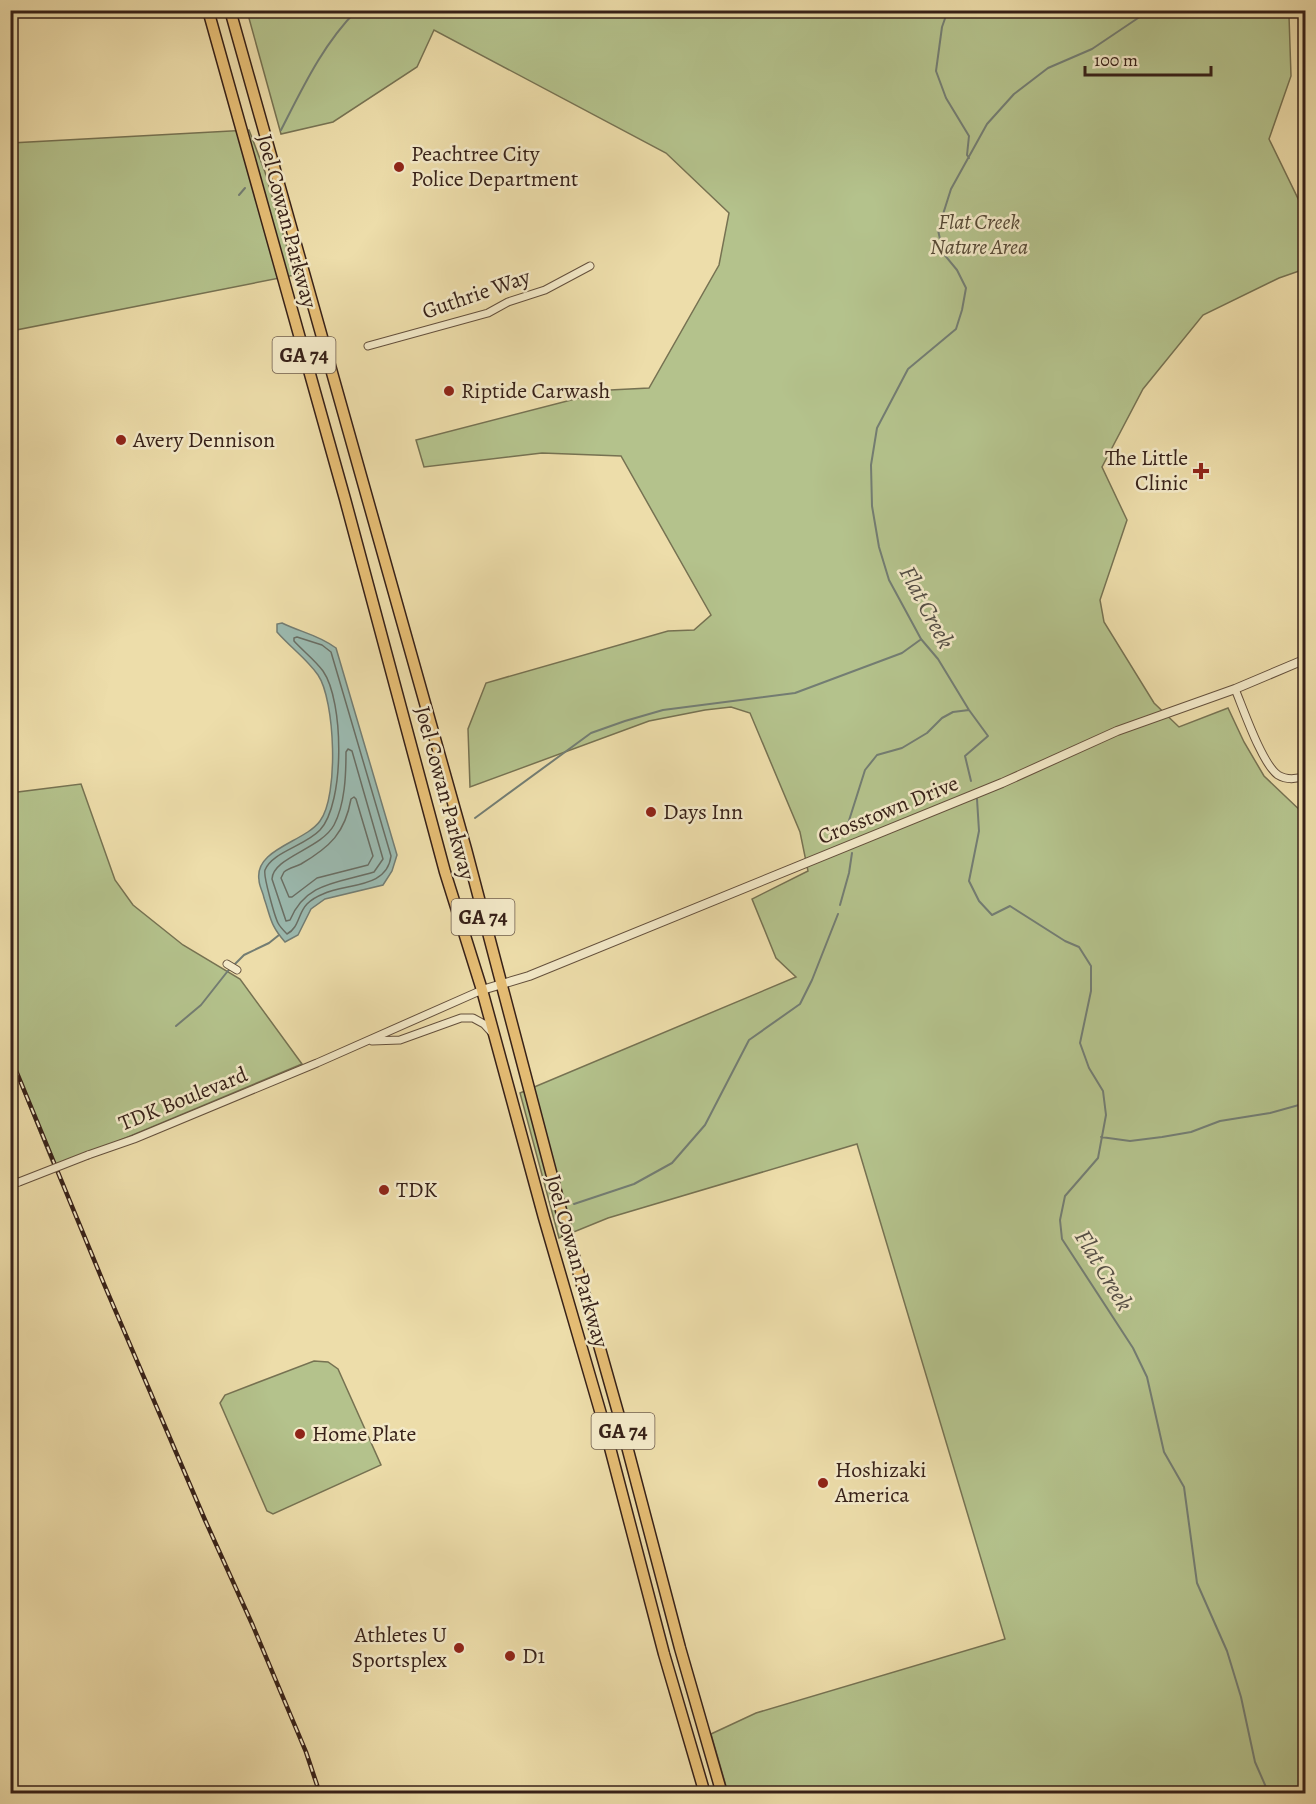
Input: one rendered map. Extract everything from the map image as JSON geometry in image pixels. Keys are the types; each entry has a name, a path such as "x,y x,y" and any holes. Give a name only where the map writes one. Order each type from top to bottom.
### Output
{"main road":[{"name":"Joel Cowan Parkway","path":"208,10 365,572 445,872 482,990 544,1218 603,1421 664,1654 705,1794"},
{"name":"Joel Cowan Parkway","path":"230,10 466,849 680,1648 722,1794"}],"street":[{"name":"Guthrie Way","path":"368,346 488,313 508,302 545,290 590,266"},
{"name":"Crosstown Drive","path":"482,990 536,973 1002,783 1117,731 1235,689 1305,659"},
{"path":"1235,689 1267,764 1278,776 1290,779 1305,776"},
{"path":"227,964 237,970"},
{"name":"TDK Boulevard","path":"10,1185 134,1139 482,990"},
{"name":"TDK Boulevard","path":"367,1041 400,1040 461,1018 472,1018 478,1021 494,1035"},
{"path":"664,1654 680,1648"}],"green space":[{"name":"Flat Creek Nature Area","path":"1285,10 1289,16 1291,76 1269,139 1305,213 1305,269 1279,278 1203,315 1143,389 1102,467 1127,520 1100,600 1104,622 1154,703 1179,727 1228,708 1264,776 1305,815 1305,1793 728,1793 711,1734 756,1713 1005,1639 857,1144 608,1218 559,1238 520,1093 796,977 776,958 752,899 808,871 800,832 750,713 731,707 649,721 470,787 468,729 486,683 668,631 694,630 711,615 621,456 542,453 424,467 416,440 610,390 649,388 719,265 729,213 666,153 434,30 417,67 333,122 281,134 247,11"},
{"path":"249,130 265,172 295,275 11,331 11,143"},
{"path":"81,784 115,880 133,905 183,945 240,979 302,1064 54,1168 11,1061 10,793"},
{"name":"Home Plate","path":"314,1361 328,1362 338,1369 381,1465 273,1514 267,1511 220,1403 225,1395"}],"water":[{"path":"282,623 336,648 397,855 392,871 383,885 325,899 311,909 298,935 285,942 276,931 270,916 259,880 260,869 272,853 303,835 320,821 326,809 330,791 332,748 331,726 324,687 314,669 277,632 277,624"}],"waterway":[{"path":"281,130 324,52 357,10"},
{"name":"Flat Creek","path":"948,10 942,27 936,71 946,98 969,136 967,155 969,158"},
{"name":"Flat Creek","path":"971,781 965,756 988,736 938,659 921,639 889,580 879,547 872,506 871,465 877,428 908,369 956,329 966,288 957,270 943,253 938,230 951,189 987,124 1014,94 1048,68 1092,49 1150,10"},
{"path":"239,195 245,188"},
{"path":"475,818 591,733 663,710 795,693 902,653 920,640"},
{"path":"846,830 865,770 877,755 902,748 927,733 942,718 953,712 969,710"},
{"name":"Flat Creek","path":"977,799 979,831 969,881 979,901 992,915 1010,906 1065,941 1079,947 1091,966 1091,991 1080,1043 1089,1068 1103,1091 1106,1115 1098,1158 1065,1196 1060,1220 1062,1239 1133,1348 1147,1377 1164,1452 1184,1487 1197,1583 1227,1651 1241,1697 1255,1762 1269,1794"},
{"path":"840,905 852,853"},
{"path":"574,1204 634,1184 672,1163 705,1125 749,1040 800,1004 838,914"},
{"path":"176,1026 201,1005 227,972 244,955 269,943 279,935"},
{"path":"1101,1137 1130,1141 1162,1137 1191,1132 1220,1121 1270,1113 1306,1103"}],"railway":[{"path":"10,1056 104,1284 306,1752 320,1794"}],"place":[{"name":"Peachtree City Police Department","path":"399,167"},
{"name":"Riptide Carwash","path":"449,391"},
{"name":"Avery Dennison","path":"121,440"},
{"name":"The Little Clinic","path":"1201,471"},
{"name":"Days Inn","path":"651,812"},
{"name":"TDK","path":"384,1190"},
{"name":"Home Plate","path":"300,1434"},
{"name":"Hoshizaki America","path":"823,1483"},
{"name":"Athletes U Sportsplex","path":"459,1648"},
{"name":"D1","path":"510,1656"}]}
